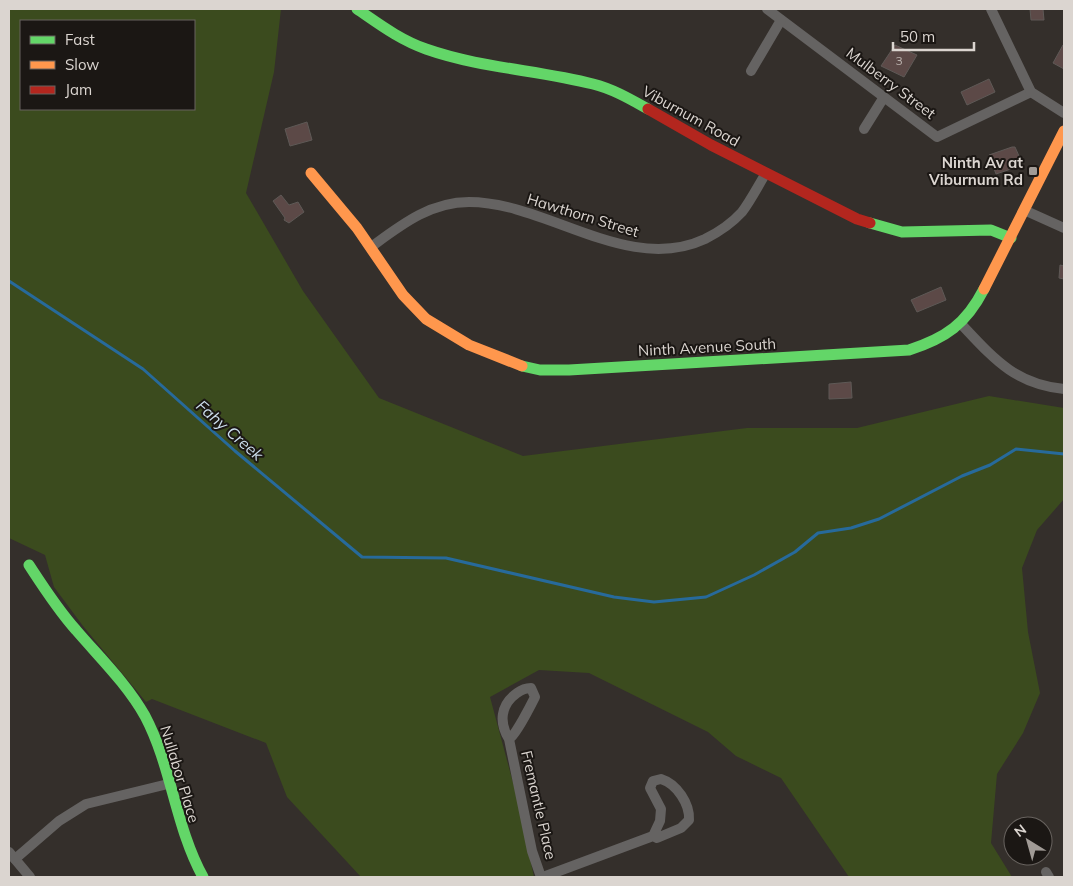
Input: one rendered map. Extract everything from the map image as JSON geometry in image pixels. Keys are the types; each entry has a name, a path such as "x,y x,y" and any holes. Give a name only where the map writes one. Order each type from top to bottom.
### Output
{"street":[{"name":"Viburnum Road","path":"357,9 398,37 425,49 459,59 593,84 619,93 711,145 857,219 902,232 956,232 977,229 991,230 1011,238"},
{"name":"Mulberry Street","path":"767,9 938,137 1031,92"},
{"path":"991,9 1031,92 1064,113"},
{"path":"751,71 781,20"},
{"path":"864,129 884,97"},
{"name":"Ninth Avenue South","path":"312,173 340,204 404,295 416,310 432,324 461,341 532,368 569,370 909,350 945,337 962,325 978,301 1064,131"},
{"name":"Hawthorn Street","path":"371,247 408,220 424,212 470,202 521,212 631,247 657,249 682,247 706,238 729,224 742,212 766,173"},
{"path":"1024,210 1064,228"},
{"path":"962,325 998,363 1008,370 1034,383 1064,389"},
{"name":"Nullabor Place","path":"29,565 63,615 114,670 133,697 155,739 188,848 203,877"},
{"name":"Fremantle Place","path":"509,740 515,736 525,713 535,697 531,688 515,694 503,710 502,725 509,740 532,851 542,877"},
{"path":"542,877 653,836 657,838 681,828 689,817 688,807 680,794 661,779 653,781 650,788 662,809 660,821 653,836"},
{"path":"30,877 12,856 59,821 86,804 168,784"}],"green space":[{"path":"9,9 281,9 274,72 246,193 303,291 379,398 523,456 747,428 857,428 989,396 1064,408 1064,499 1037,530 1022,568 1028,632 1040,693 1023,733 997,774 991,843 1003,862 1003,866 1005,866 1012,877 849,877 781,778 736,756 708,732 589,673 539,670 490,697 515,790 534,877 361,877 287,797 266,743 152,699 146,702 83,626 54,587 45,555 9,538"}],"building":[{"path":"1030,9 1043,9 1044,20 1031,20"},
{"path":"895,45 917,55 904,77 881,66"},
{"path":"1064,46 1064,69 1053,63"},
{"path":"989,79 995,92 967,105 961,92"},
{"path":"307,122 312,140 290,146 285,129"},
{"path":"1015,147 1023,165 996,174 989,155"},
{"path":"281,195 289,205 298,202 304,212 289,223 284,220 285,218 273,201"},
{"path":"1060,265 1064,266 1064,279 1059,278"},
{"path":"941,287 946,300 917,312 911,300"},
{"path":"851,382 852,398 829,399 829,384"}],"waterway":[{"name":"Fahy Creek","path":"9,281 143,369 235,451 362,557 446,558 614,597 654,602 706,597 754,575 795,552 818,533 851,528 879,519 962,476 990,465 1016,449 1064,454"}],"traffic: fast":[{"path":"357,9 399,36 426,49 467,61 593,84 614,91 648,109"},
{"path":"870,223 902,232 991,230 1011,238"},
{"path":"522,366 540,370 569,370 909,350 934,340 954,328 970,312 984,289"},
{"path":"29,565 63,615 122,682 145,716 162,756 186,838 203,877"}],"traffic: slow":[{"path":"984,289 1064,131"},
{"path":"311,173 357,228 403,295 426,319 469,345 522,366"}],"traffic: jam":[{"path":"648,109 711,145 857,219 870,223"}],"place":[{"name":"Ninth Av at Viburnum Rd","path":"1033,171"}]}
